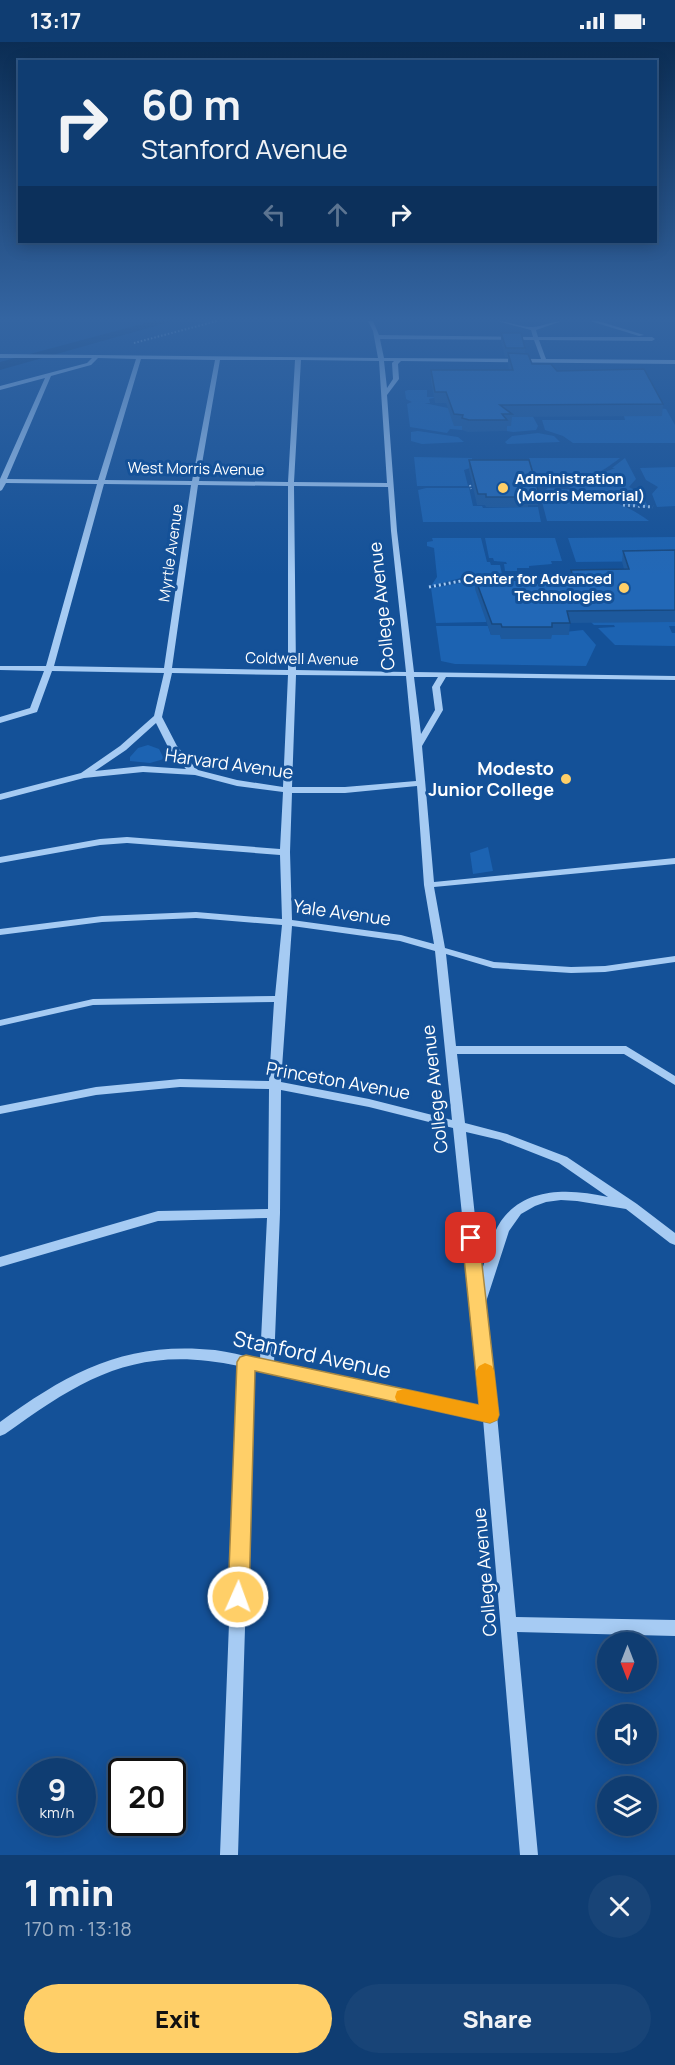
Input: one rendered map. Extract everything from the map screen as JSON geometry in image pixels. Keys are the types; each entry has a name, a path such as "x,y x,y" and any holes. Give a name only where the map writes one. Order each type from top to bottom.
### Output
{"street":[{"path":"1,484 36,406"},
{"path":"0,720 34,710 49,669 124,406"},
{"name":"Myrtle Avenue","path":"158,717 168,671 195,483 209,406"},
{"path":"267,1367 274,1213 275,1086 279,999 287,922 285,852 292,672 291,484 295,406"},
{"name":"College Avenue","path":"385,406 418,746 429,885 440,950 490,1415 529,1855"},
{"name":"West Morris Avenue","path":"1,484 101,482 391,485"},
{"name":"Coldwell Avenue","path":"0,668 675,678"},
{"path":"418,746 439,710 436,687 443,675"},
{"path":"84,775 123,748 158,717 170,744 195,772"},
{"name":"Harvard Avenue","path":"0,797 84,775 143,769 195,772 237,783 288,790 345,790 420,783"},
{"path":"0,860 100,842 127,840 285,852"},
{"path":"429,885 675,861"},
{"name":"Yale Avenue","path":"0,932 102,919 185,916 287,922 401,939 494,965 571,970 634,966 675,959"},
{"path":"0,1023 93,1002 279,999"},
{"path":"451,1050 626,1050 675,1081"},
{"name":"Princeton Avenue","path":"0,1110 96,1091 180,1083 275,1086 369,1103 458,1124 523,1143 563,1160 632,1207 675,1240"},
{"path":"478,1306 505,1225 527,1205 547,1196 570,1194 632,1207"},
{"path":"0,1262 158,1216 274,1213"},
{"name":"Stanford Avenue","path":"0,1430 38,1402 97,1368 125,1359 162,1353 190,1352 490,1415"},
{"path":"229,1855 246,1362"},
{"path":"509,1624 675,1628"}],"path":[{"path":"623,506 652,507"},
{"path":"429,586 456,582 472,576 494,575"}],"shaded area":[{"path":"407,406 448,408 463,426 462,430 450,429 447,433 410,427"},
{"path":"658,408 666,409 675,425 675,443 573,443 563,436 545,430 542,420 625,420 624,416 661,416"},
{"path":"531,413 538,426 536,430 506,431 502,426 511,425 511,416"},
{"path":"411,432 458,437 464,442 422,444 411,441"},
{"path":"538,433 554,436 560,442 507,444 505,442 512,436"},
{"path":"414,457 472,458 473,467 464,470 468,486 417,486"},
{"path":"529,458 620,458 602,471 581,481 548,485 537,483"},
{"path":"625,458 636,479 629,487 642,494 648,507 626,505 568,487 615,468 612,468"},
{"path":"675,467 675,506 657,507 652,494 658,487 646,480 640,468"},
{"path":"469,488 473,506 483,508 538,507 541,522 423,522 418,490"},
{"path":"548,488 574,490 601,497 627,507 649,521 547,521 540,494"},
{"path":"675,537 675,561 576,562 568,538"},
{"path":"432,538 481,538 487,562 491,565 500,565 502,574 472,575 431,586 437,577 434,548 427,546 427,542 433,541"},
{"path":"485,538 555,538 562,561 551,561 552,564 529,566 529,568 517,568 517,571 505,571 506,562 489,558"},
{"path":"474,577 497,577 486,622 436,623 431,588 460,583"},
{"path":"591,622 675,622 675,626 669,626 672,633 675,633 675,646 615,645 598,628 615,627 614,625 594,625"},
{"path":"436,626 488,626 491,635 500,635 502,639 583,630 596,645 586,666 455,664 441,661"},
{"path":"148,745 159,749 164,759 150,763 130,761 130,757 138,748"},
{"path":"488,847 493,871 473,874 470,853"}],"building":[{"path":"451,406 501,406 512,414 502,414 507,420 469,420 462,418 463,415 454,414"},
{"name":"Administration (Morris Memorial)","path":"469,460 529,460 539,494 528,494 529,497 486,497 486,494 478,494"},
{"path":"675,550 675,610 567,611 570,623 552,623 552,627 502,627 501,624 492,624 475,578 500,577 529,583 575,583 571,570 629,569 623,551"}],"slow traffic":[{"path":"404,1397 490,1415 485,1371"}],"place":[{"name":"Administration (Morris Memorial)","path":"503,488"},
{"name":"Center for Advanced Technologies","path":"624,588"},
{"name":"Modesto Junior College","path":"566,779"}],"route":[{"path":"238,1597 246,1362 490,1415 471,1238"}]}
